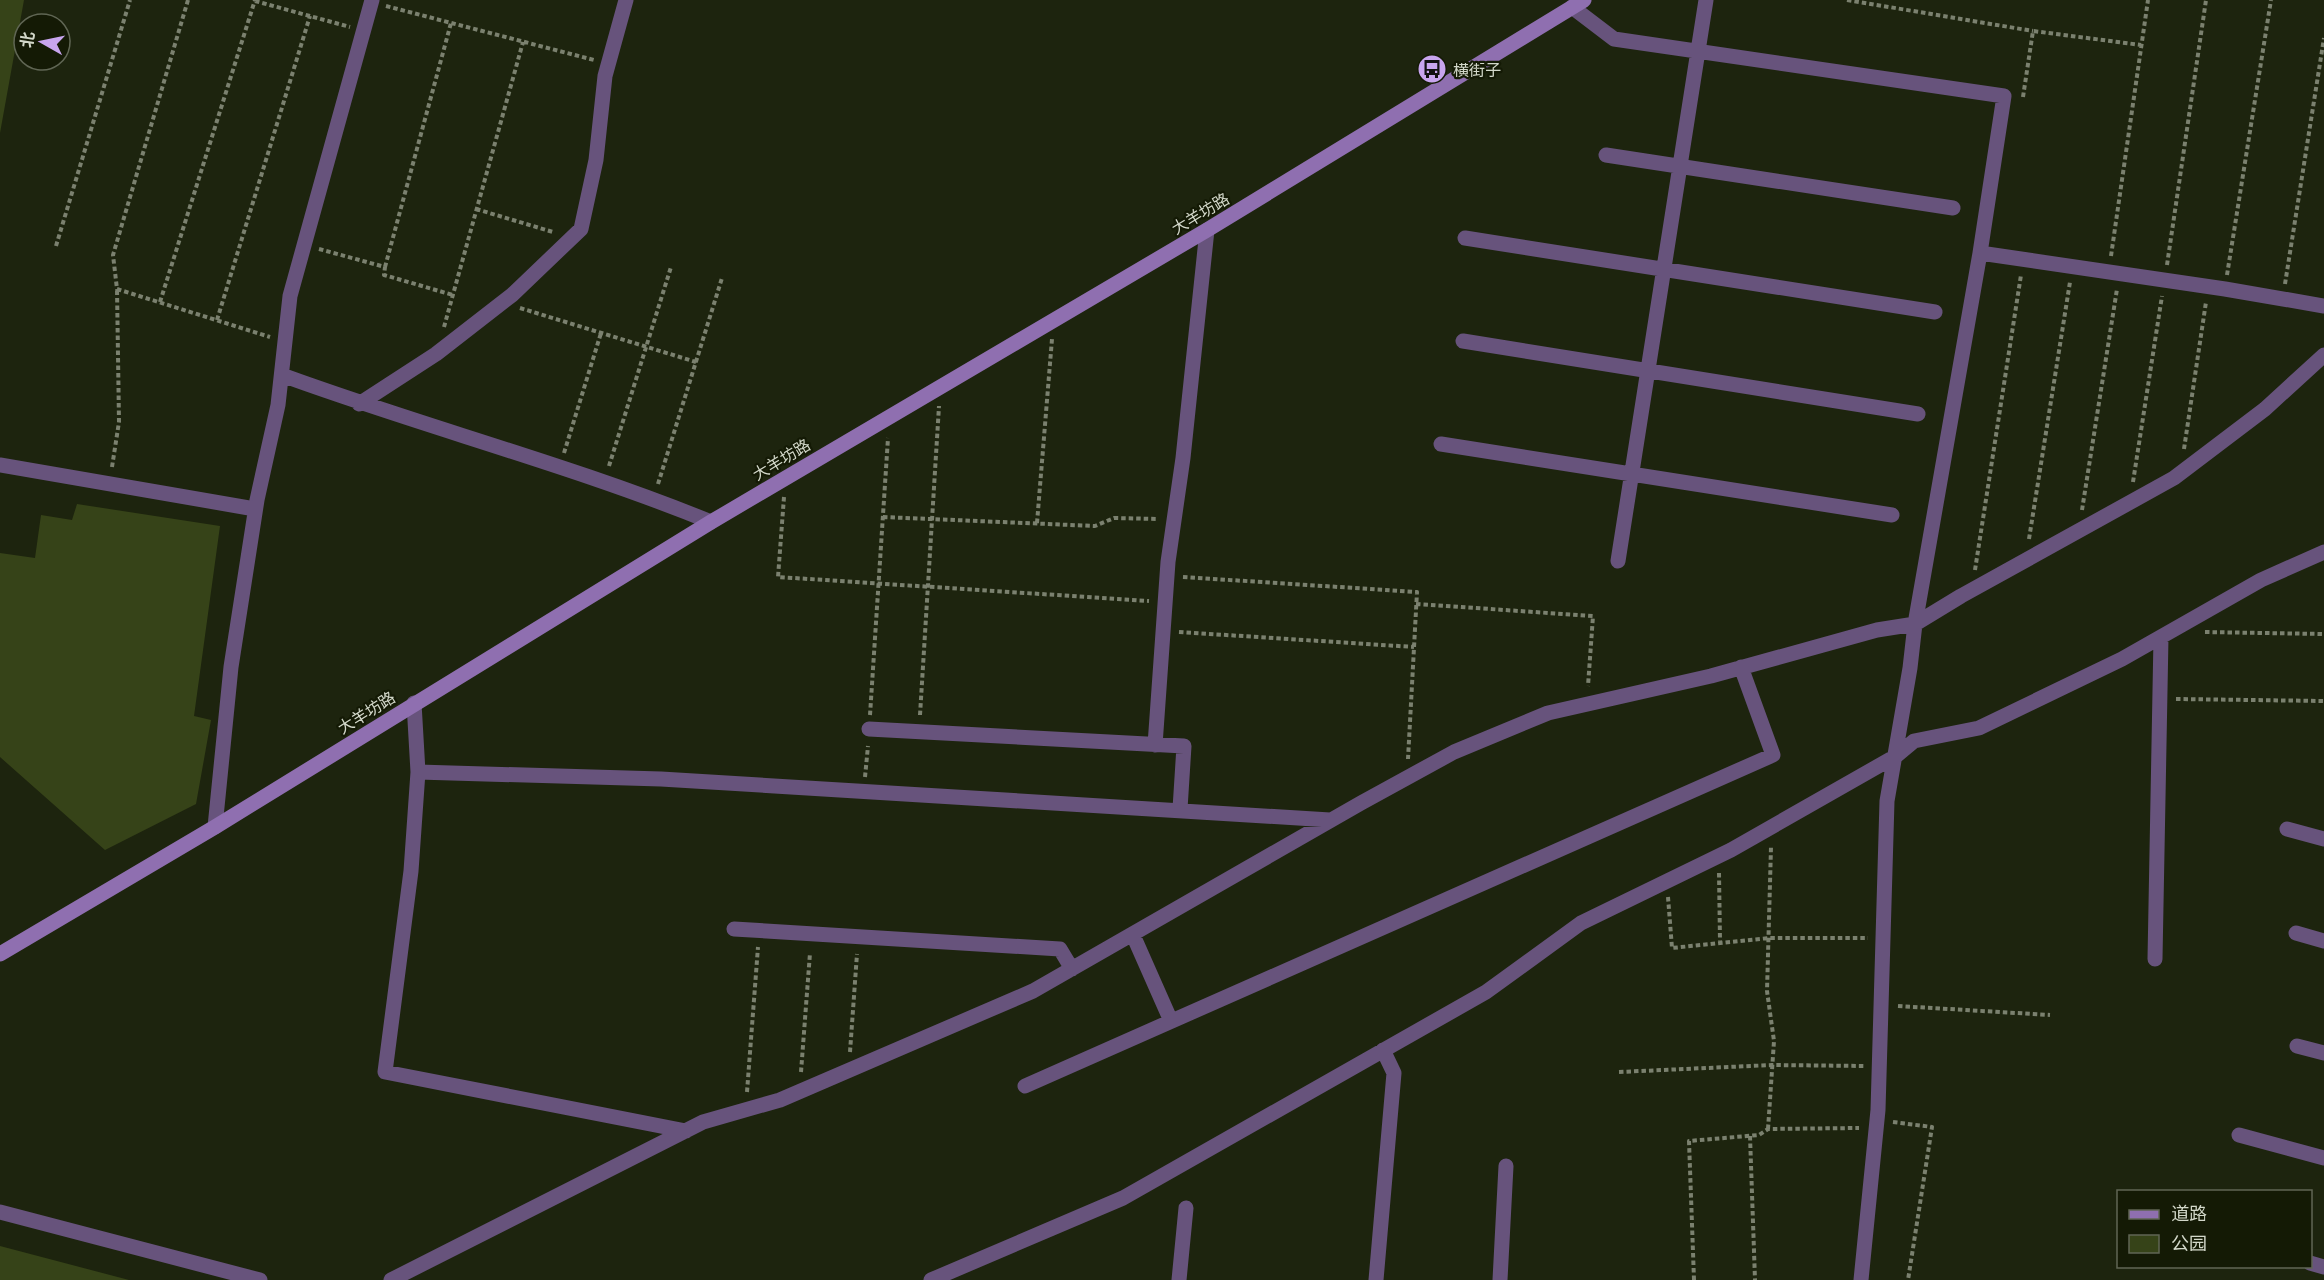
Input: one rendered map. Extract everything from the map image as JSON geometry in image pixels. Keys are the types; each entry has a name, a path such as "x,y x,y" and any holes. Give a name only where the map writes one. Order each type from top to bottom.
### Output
{"main road":[{"name":"大羊坊路","path":"0,954 215,827 711,522 1207,230 1578,4"}],"street":[{"path":"359,404 436,354 502,303 581,230 597,160 609,64 626,0"},
{"path":"1618,561 1706,0"},
{"path":"215,827 231,667 255,509 278,405 290,296 371,1"},
{"path":"1578,4 1614,39 2004,96 1980,254 1915,624 1896,756 1887,801 1877,1124 1861,1280"},
{"path":"1606,155 1953,208"},
{"path":"1155,745 1167,576 1207,230"},
{"path":"1465,238 1935,312"},
{"path":"1980,254 2209,286 2324,306"},
{"path":"1463,341 1918,414"},
{"path":"391,1280 704,1122 800,1092 1033,991 1330,820 1454,752 1548,712 1740,667 1877,630 1915,624 2181,473 2265,409 2324,355"},
{"path":"282,375 359,404 653,498 711,522"},
{"path":"1441,444 1892,515"},
{"path":"0,465 255,509"},
{"path":"931,1280 1123,1198 1486,992 1581,923 1771,828 1896,756 1914,741 1979,728 2122,659 2262,580 2324,552"},
{"path":"2155,959 2160,699 2166,634"},
{"path":"1025,1086 1773,755 1740,667"},
{"path":"414,703 418,772 411,871 385,1072 686,1131"},
{"path":"869,729 1184,746 1180,809"},
{"path":"418,772 661,778 1330,820"},
{"path":"2287,829 2324,839"},
{"path":"734,929 1060,949 1072,969"},
{"path":"2296,933 2324,941"},
{"path":"1133,935 1171,1021"},
{"path":"2297,1046 2324,1053"},
{"path":"1376,1280 1394,1073 1383,1050"},
{"path":"2239,1135 2324,1158"},
{"path":"1500,1280 1506,1166"},
{"path":"1179,1280 1186,1208"},
{"path":"0,1212 261,1280"}],"path":[{"path":"56,246 130,0"},
{"path":"110,484 118,422 117,289 113,255 188,0"},
{"path":"160,302 255,0 363,30"},
{"path":"1847,0 2141,45"},
{"path":"2079,532 2148,0"},
{"path":"2129,503 2165,280 2206,0"},
{"path":"2225,289 2271,0"},
{"path":"371,1 609,64"},
{"path":"217,320 310,16"},
{"path":"451,23 384,275 453,295"},
{"path":"2004,96 2023,97 2033,30"},
{"path":"2283,300 2324,38"},
{"path":"436,354 523,42"},
{"path":"476,209 573,237"},
{"path":"304,244 385,267"},
{"path":"1972,590 2024,260"},
{"path":"604,483 672,267"},
{"path":"2025,561 2073,267"},
{"path":"653,498 722,278"},
{"path":"2181,473 2209,286"},
{"path":"117,289 285,342"},
{"path":"502,303 696,362"},
{"path":"1037,523 1053,321"},
{"path":"559,468 601,333"},
{"path":"919,732 941,387"},
{"path":"864,792 890,416"},
{"path":"785,478 778,577 1165,602"},
{"path":"883,517 1095,525 1114,518 1174,520"},
{"path":"1167,576 1417,592 1408,777"},
{"path":"1416,604 1593,616 1587,703"},
{"path":"1163,630 1414,647"},
{"path":"2166,634 2324,634"},
{"path":"2160,699 2324,701"},
{"path":"1768,1129 1774,1041 1767,991 1771,828"},
{"path":"1719,856 1720,941"},
{"path":"1666,882 1672,948 1720,941 1769,938 1884,938"},
{"path":"746,1110 758,946"},
{"path":"800,1092 810,953"},
{"path":"849,1070 857,954"},
{"path":"1882,1005 2050,1015"},
{"path":"1619,1072 1772,1065 1880,1067"},
{"path":"1694,1280 1689,1141 1759,1135 1768,1129 1877,1124 1932,1127 1908,1280"},
{"path":"1750,1136 1755,1280"}],"green space":[{"path":"0,0 24,0 22,12 12,12 12,66 0,133"},
{"path":"77,504 220,526 194,716 211,720 196,804 105,850 0,757 0,553 35,558 41,515 72,520"},
{"path":"0,1246 129,1280 0,1280"}],"place":[{"name":"横街子","path":"1432,69"}]}
